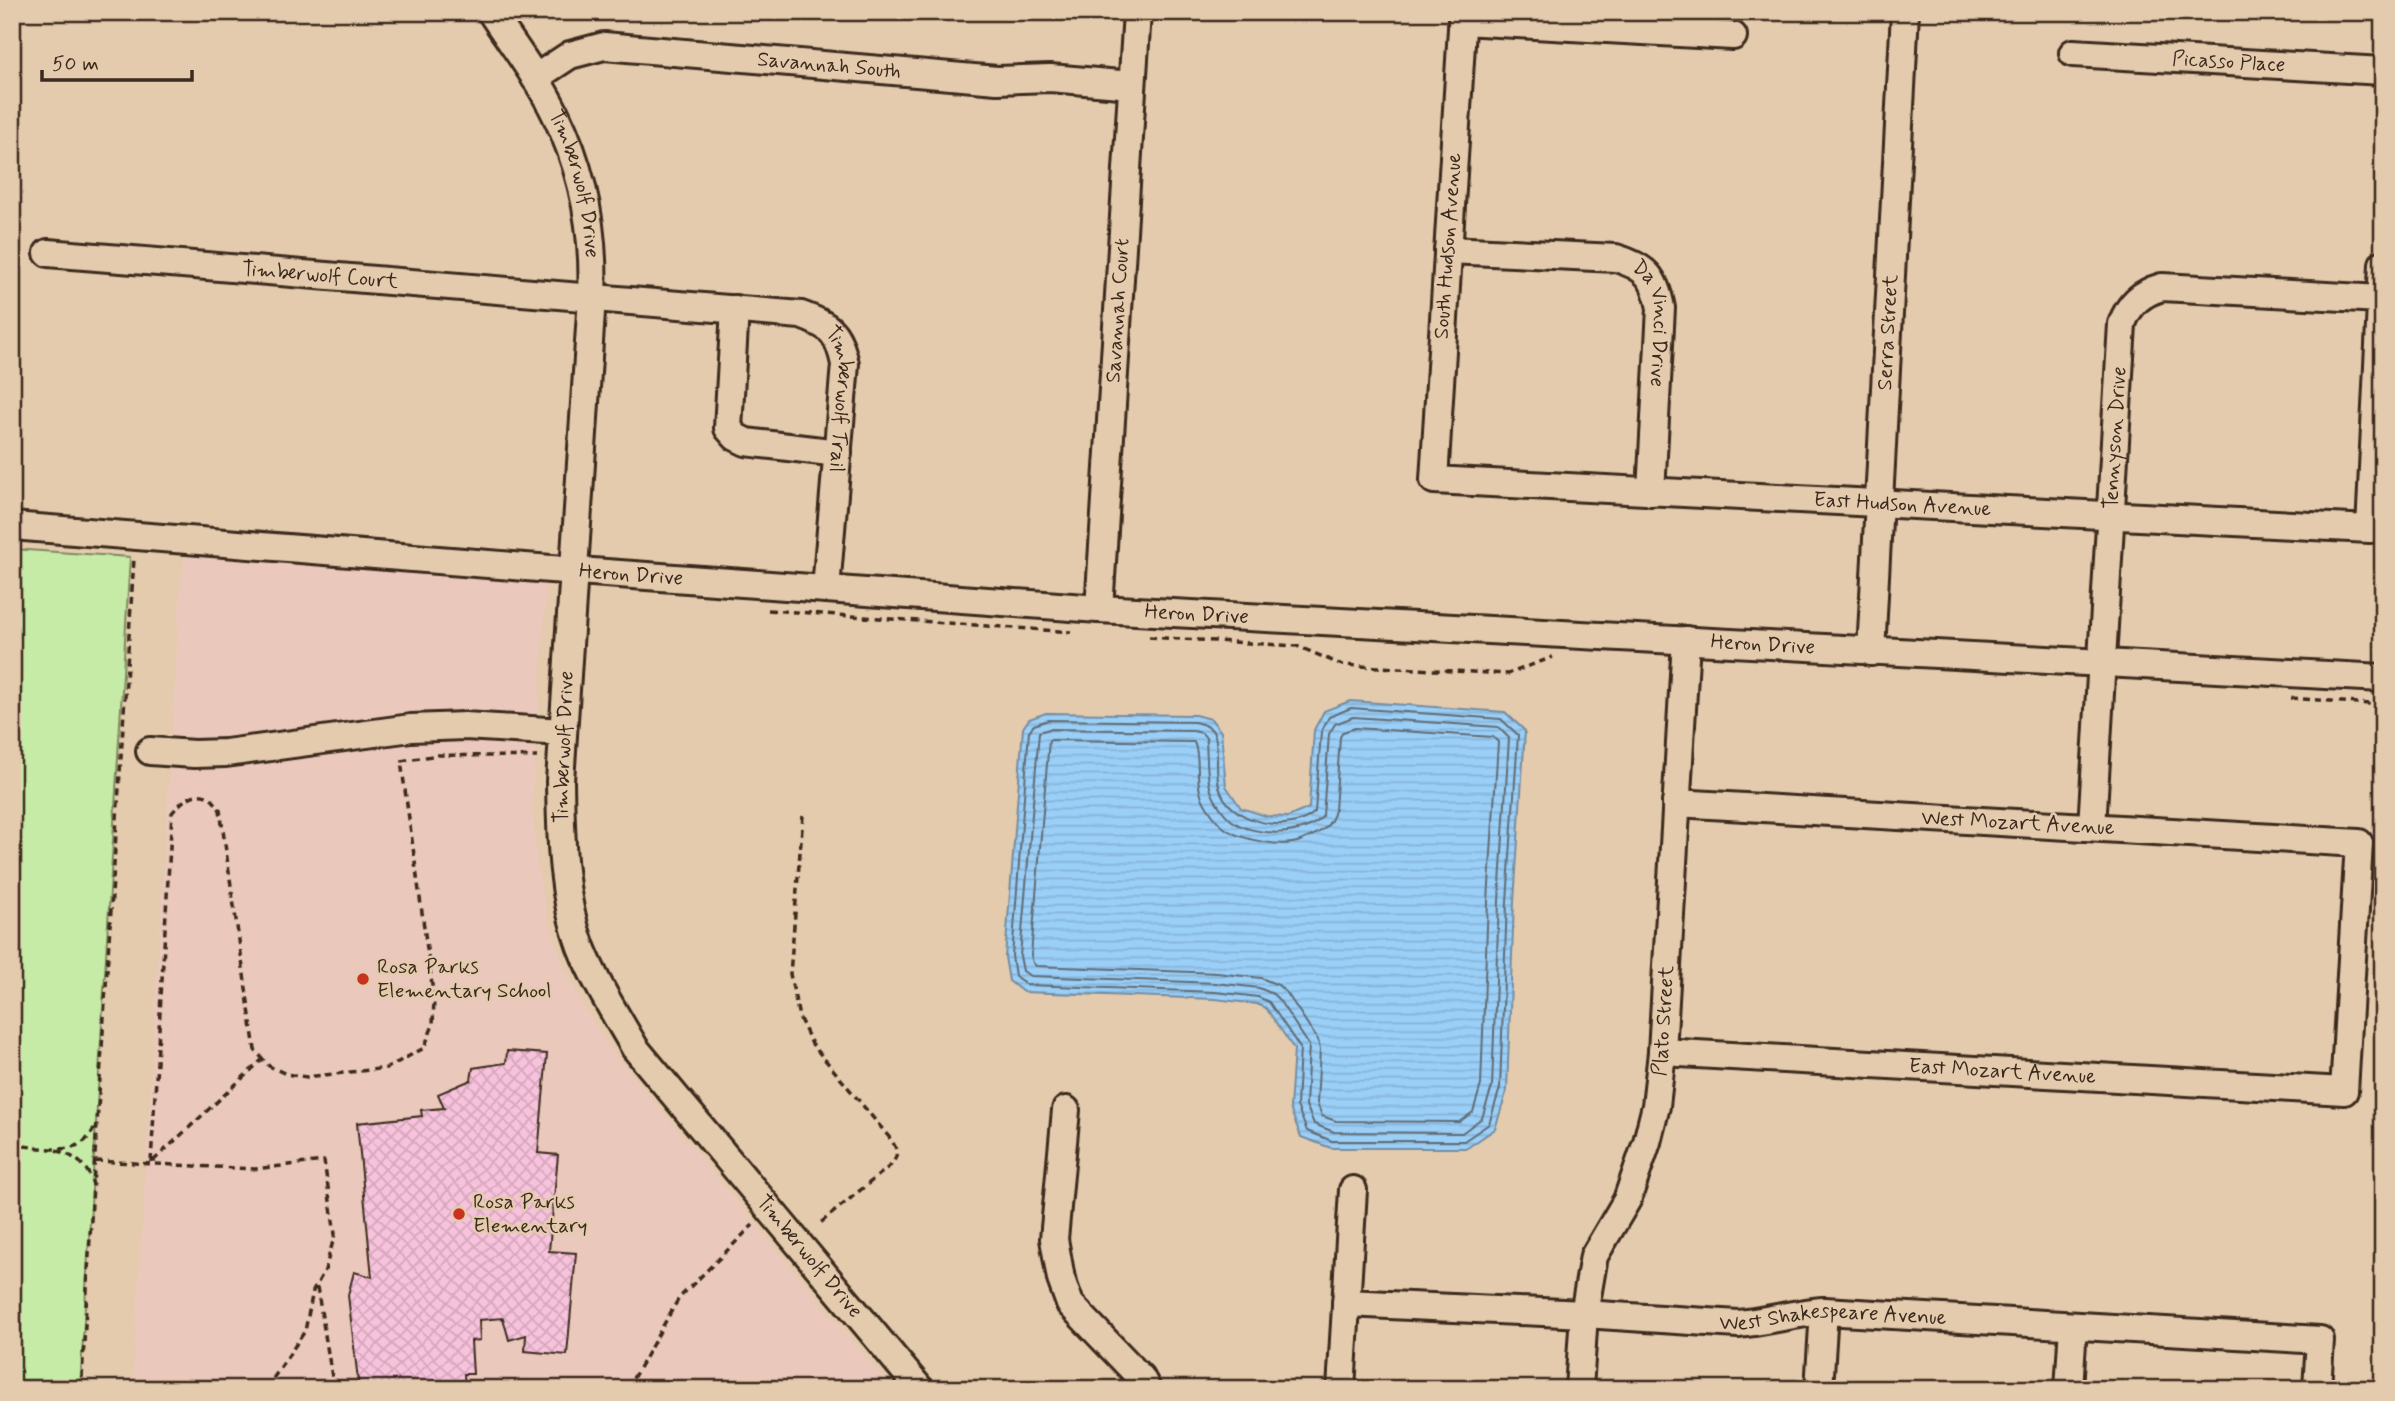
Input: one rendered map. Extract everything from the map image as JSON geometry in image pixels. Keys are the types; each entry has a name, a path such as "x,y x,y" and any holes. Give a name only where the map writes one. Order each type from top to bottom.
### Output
{"street":[{"name":"Timberwolf Drive","path":"491,12 535,78 560,125 583,189 591,230 592,297 560,781 561,838 566,890 581,946 607,1000 635,1048 920,1389"},
{"name":"Savannah Court","path":"1099,610 1138,12"},
{"name":"Serra Street","path":"1871,652 1905,12"},
{"path":"1462,17 1733,36"},
{"name":"South Hudson Avenue","path":"1434,480 1462,17"},
{"name":"Savannah South","path":"535,78 570,55 604,46 997,80 1049,78 1132,85"},
{"name":"Picasso Place","path":"2073,53 2383,71"},
{"name":"Da Vinci Drive","path":"1448,250 1616,258 1634,263 1649,274 1658,290 1661,308 1651,492"},
{"name":"Timberwolf Court","path":"48,253 592,297"},
{"path":"2381,299 2383,264"},
{"name":"Tennyson Drive","path":"2092,827 2109,517 2122,324 2126,311 2136,299 2148,291 2162,288 2381,299"},
{"name":"Timberwolf Trail","path":"592,297 801,315 830,327 840,343 845,364 826,589"},
{"name":"East Hudson Avenue","path":"1434,480 2370,530 2381,299"},
{"path":"735,309 728,428 746,442 838,453"},
{"name":"Heron Drive","path":"12,526 1099,610 2383,678"},
{"name":"Plato Street","path":"1579,1389 1584,1314 1594,1256 1627,1200 1656,1106 1662,1052 1686,640"},
{"path":"150,751 194,754 238,752 411,728 465,726 563,732"},
{"name":"West Mozart Avenue","path":"1676,803 2359,843 2344,1091"},
{"name":"East Mozart Avenue","path":"1662,1052 2344,1091"},
{"path":"1066,1110 1054,1238 1061,1279 1070,1304 1141,1378 1147,1389"},
{"path":"1341,1389 1353,1191"},
{"name":"West Shakespeare Avenue","path":"1346,1303 1738,1324 1824,1311 2320,1340 2317,1389"},
{"path":"1819,1389 1824,1311"},
{"path":"2069,1389 2073,1326"}],"path":[{"path":"82,1378 96,1123 134,559"},
{"path":"151,1162 172,813 181,802 193,795 204,795 215,800 220,810 255,1050 269,1066 286,1074 307,1077 387,1068 424,1048 433,1025 434,999 401,761 438,755 537,757"},
{"path":"803,816 790,975 799,1017 812,1044 897,1149 896,1158 891,1165 818,1225"},
{"path":"151,1162 263,1059"},
{"path":"12,1145 70,1149 93,1133 96,1123"},
{"path":"56,1150 83,1164 89,1171 93,1185"},
{"path":"94,1161 255,1169 324,1161 335,1234 325,1270 313,1291 305,1331 266,1389"},
{"path":"627,1389 679,1298 733,1242 757,1222"},
{"path":"317,1285 334,1389"}],"shaded area":[{"name":"Rosa Parks Elementary School","path":"189,550 547,580 532,801 542,891 565,968 584,1006 613,1052 893,1389 132,1389 181,574"}],"green space":[{"path":"12,549 130,557 80,1389 12,1389"}],"water":[{"path":"1350,701 1505,712 1525,731 1514,902 1507,1090 1495,1129 1467,1148 1331,1148 1301,1137 1290,1108 1294,1049 1266,1008 1257,1004 1215,999 1023,992 1009,981 1005,957 1023,728 1029,719 1046,713 1195,715 1211,719 1221,732 1226,786 1241,808 1266,816 1288,817 1309,808 1314,730 1324,711"}],"building":[{"name":"Rosa Parks Elementary","path":"507,1051 547,1054 538,1153 558,1155 549,1251 576,1253 567,1355 525,1351 526,1335 509,1340 503,1318 479,1320 480,1340 471,1341 473,1374 464,1374 465,1389 359,1389 348,1295 354,1272 372,1277 357,1123 422,1116 421,1110 444,1108 438,1094 471,1080 473,1068 506,1063"}],"place":[{"name":"Rosa Parks Elementary School","path":"363,979"},
{"name":"Rosa Parks Elementary","path":"459,1214"}]}
